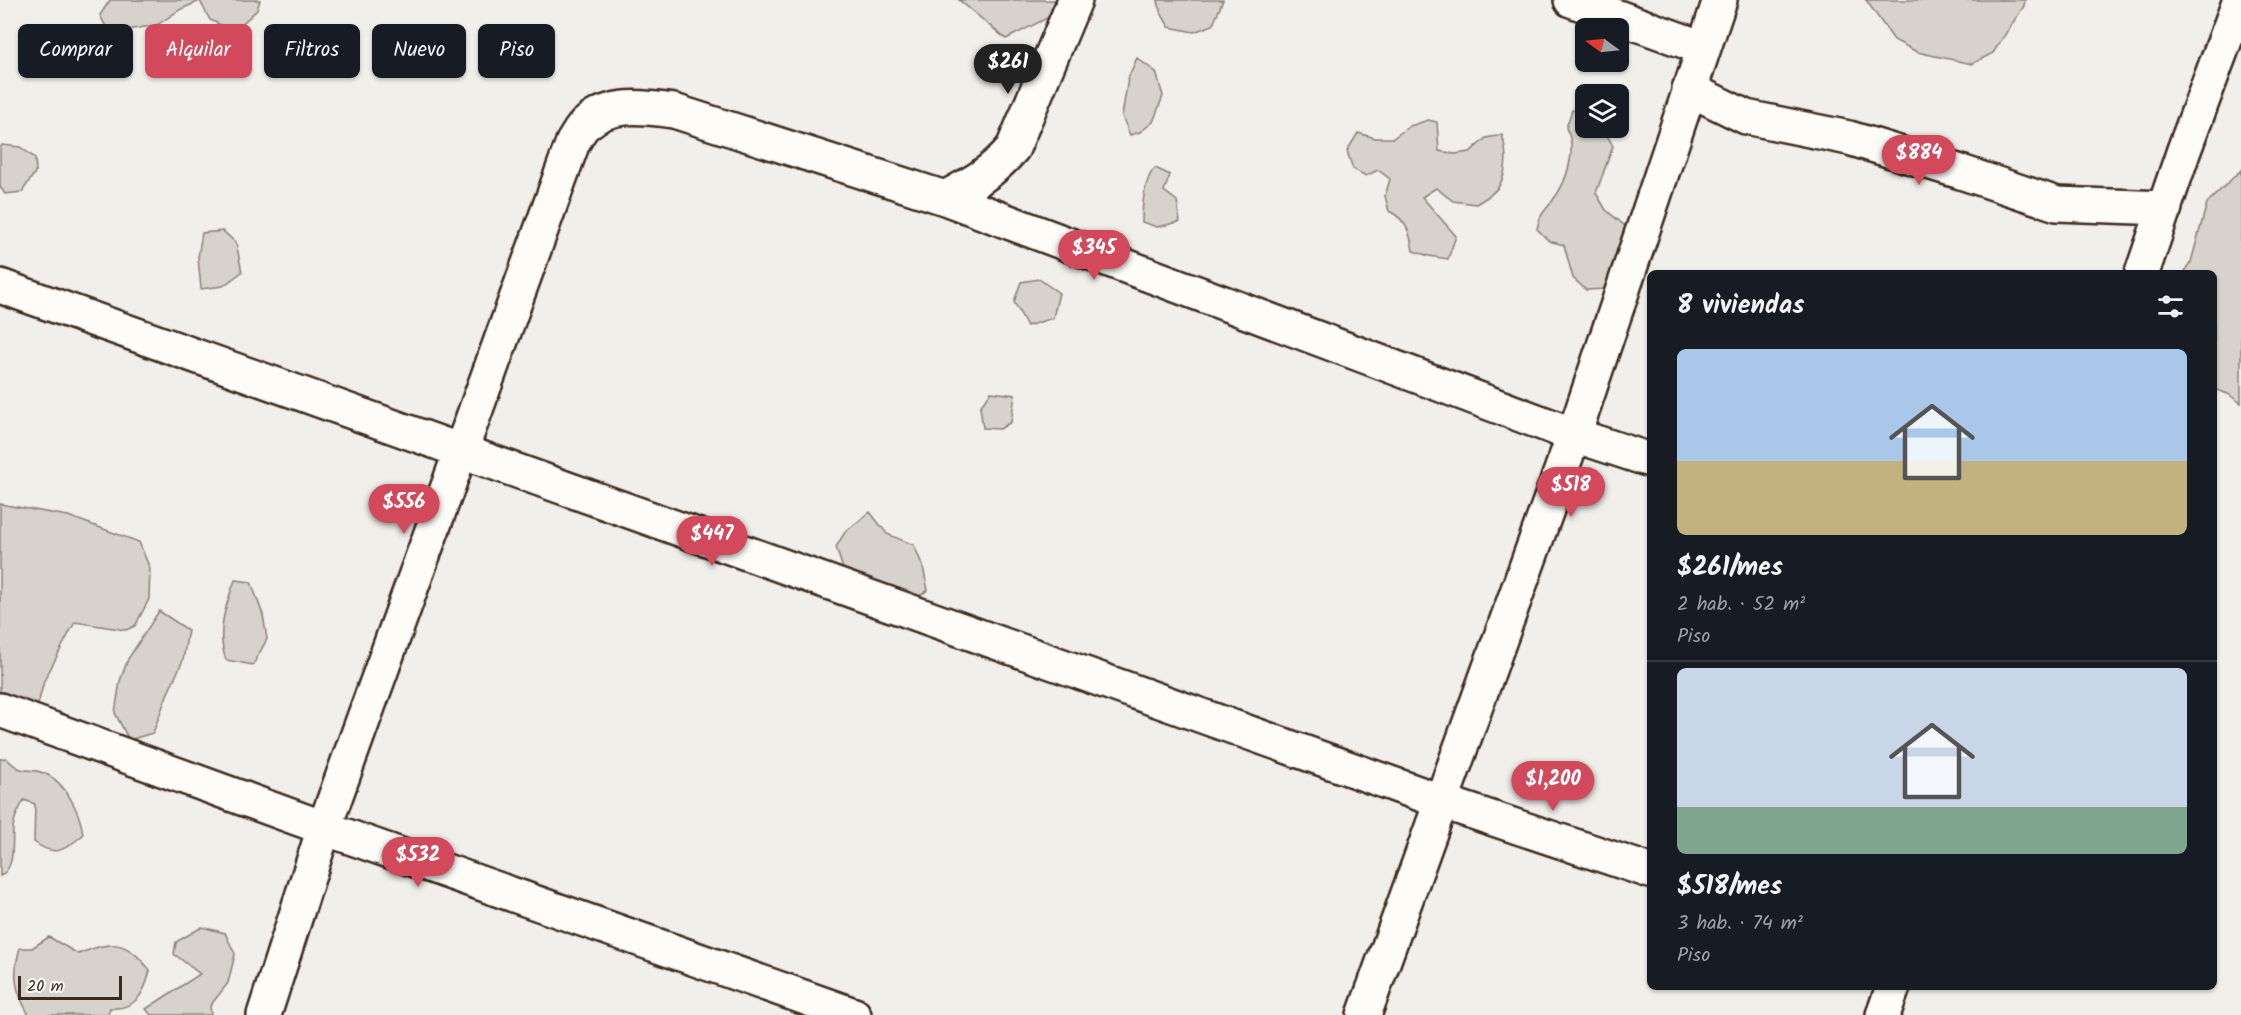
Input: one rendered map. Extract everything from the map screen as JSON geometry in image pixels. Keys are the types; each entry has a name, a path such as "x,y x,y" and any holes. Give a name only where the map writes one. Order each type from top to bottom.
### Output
{"street":[{"path":"945,198 981,179 999,165 1013,148 1075,0"},
{"path":"1571,0 1703,48"},
{"path":"1364,1015 1574,435 1720,0"},
{"path":"2143,270 2184,150 2240,0"},
{"path":"1689,89 1746,117 1849,138 2057,204 2165,208"},
{"path":"264,1015 324,828 573,142 586,123 613,109 646,107 674,111 945,198 1574,435 1647,459"},
{"path":"0,286 1440,801 1647,870"},
{"path":"0,710 324,828 854,1015"},
{"path":"1883,1015 1892,990"}],"shaded area":[{"path":"110,0 260,0 257,10 242,24 219,24 210,20 200,1 181,9 158,24 145,24 145,27 133,29 133,24 104,24 100,15"},
{"path":"959,0 1062,0 1057,13 1006,39"},
{"path":"1158,0 1223,0 1213,25 1194,32 1169,27 1160,11"},
{"path":"1866,0 2025,0 2024,6 1993,53 1972,64 1917,52 1894,40"},
{"path":"1137,58 1156,72 1163,96 1153,122 1140,132 1130,135 1122,116 1128,78"},
{"path":"1572,110 1575,111 1575,138 1609,138 1613,146 1596,193 1606,210 1625,226 1628,242 1608,289 1586,290 1573,278 1564,245 1549,241 1537,229 1541,215 1563,184 1569,165 1571,145 1566,128"},
{"path":"1428,120 1437,122 1439,151 1455,154 1470,152 1486,138 1502,135 1505,148 1506,161 1499,186 1492,194 1476,204 1453,201 1436,188 1422,197 1456,236 1448,259 1413,251 1411,238 1404,223 1389,211 1385,196 1390,179 1378,170 1366,176 1353,169 1347,151 1358,133 1375,138 1393,138 1410,126"},
{"path":"2,145 20,147 35,158 36,171 22,192 5,194 0,187 0,148"},
{"path":"1155,168 1170,175 1164,191 1177,201 1180,222 1157,227 1142,222 1146,186"},
{"path":"2241,170 2241,403 2217,390 2217,270 2186,270 2191,262 2207,203"},
{"path":"223,231 236,243 242,272 223,286 201,289 198,257 202,233"},
{"path":"1039,279 1059,293 1053,318 1027,326 1014,302 1021,282"},
{"path":"991,392 1015,395 1011,422 1000,429 983,428 980,407"},
{"path":"0,504 68,516 139,542 150,569 149,599 135,626 126,630 75,622 44,681 34,720 0,717"},
{"path":"870,512 887,534 914,545 923,567 928,590 909,603 844,572 836,547 845,532"},
{"path":"235,580 251,582 263,615 267,639 253,665 226,660 223,650 223,620"},
{"path":"159,611 188,630 183,660 153,733 129,740 115,713 120,681 128,659"},
{"path":"6,758 21,769 44,773 59,784 76,809 83,835 71,845 60,850 54,851 41,847 34,842 35,804 24,800 14,822 9,866 0,876 0,759"},
{"path":"202,927 225,933 235,954 228,983 210,1006 211,1015 151,1015 146,1009 200,974 174,954 176,942"},
{"path":"49,937 78,954 110,945 118,945 133,952 150,970 142,993 127,1006 110,1008 108,1015 29,1015 16,983 16,966 20,948 32,948"}]}
